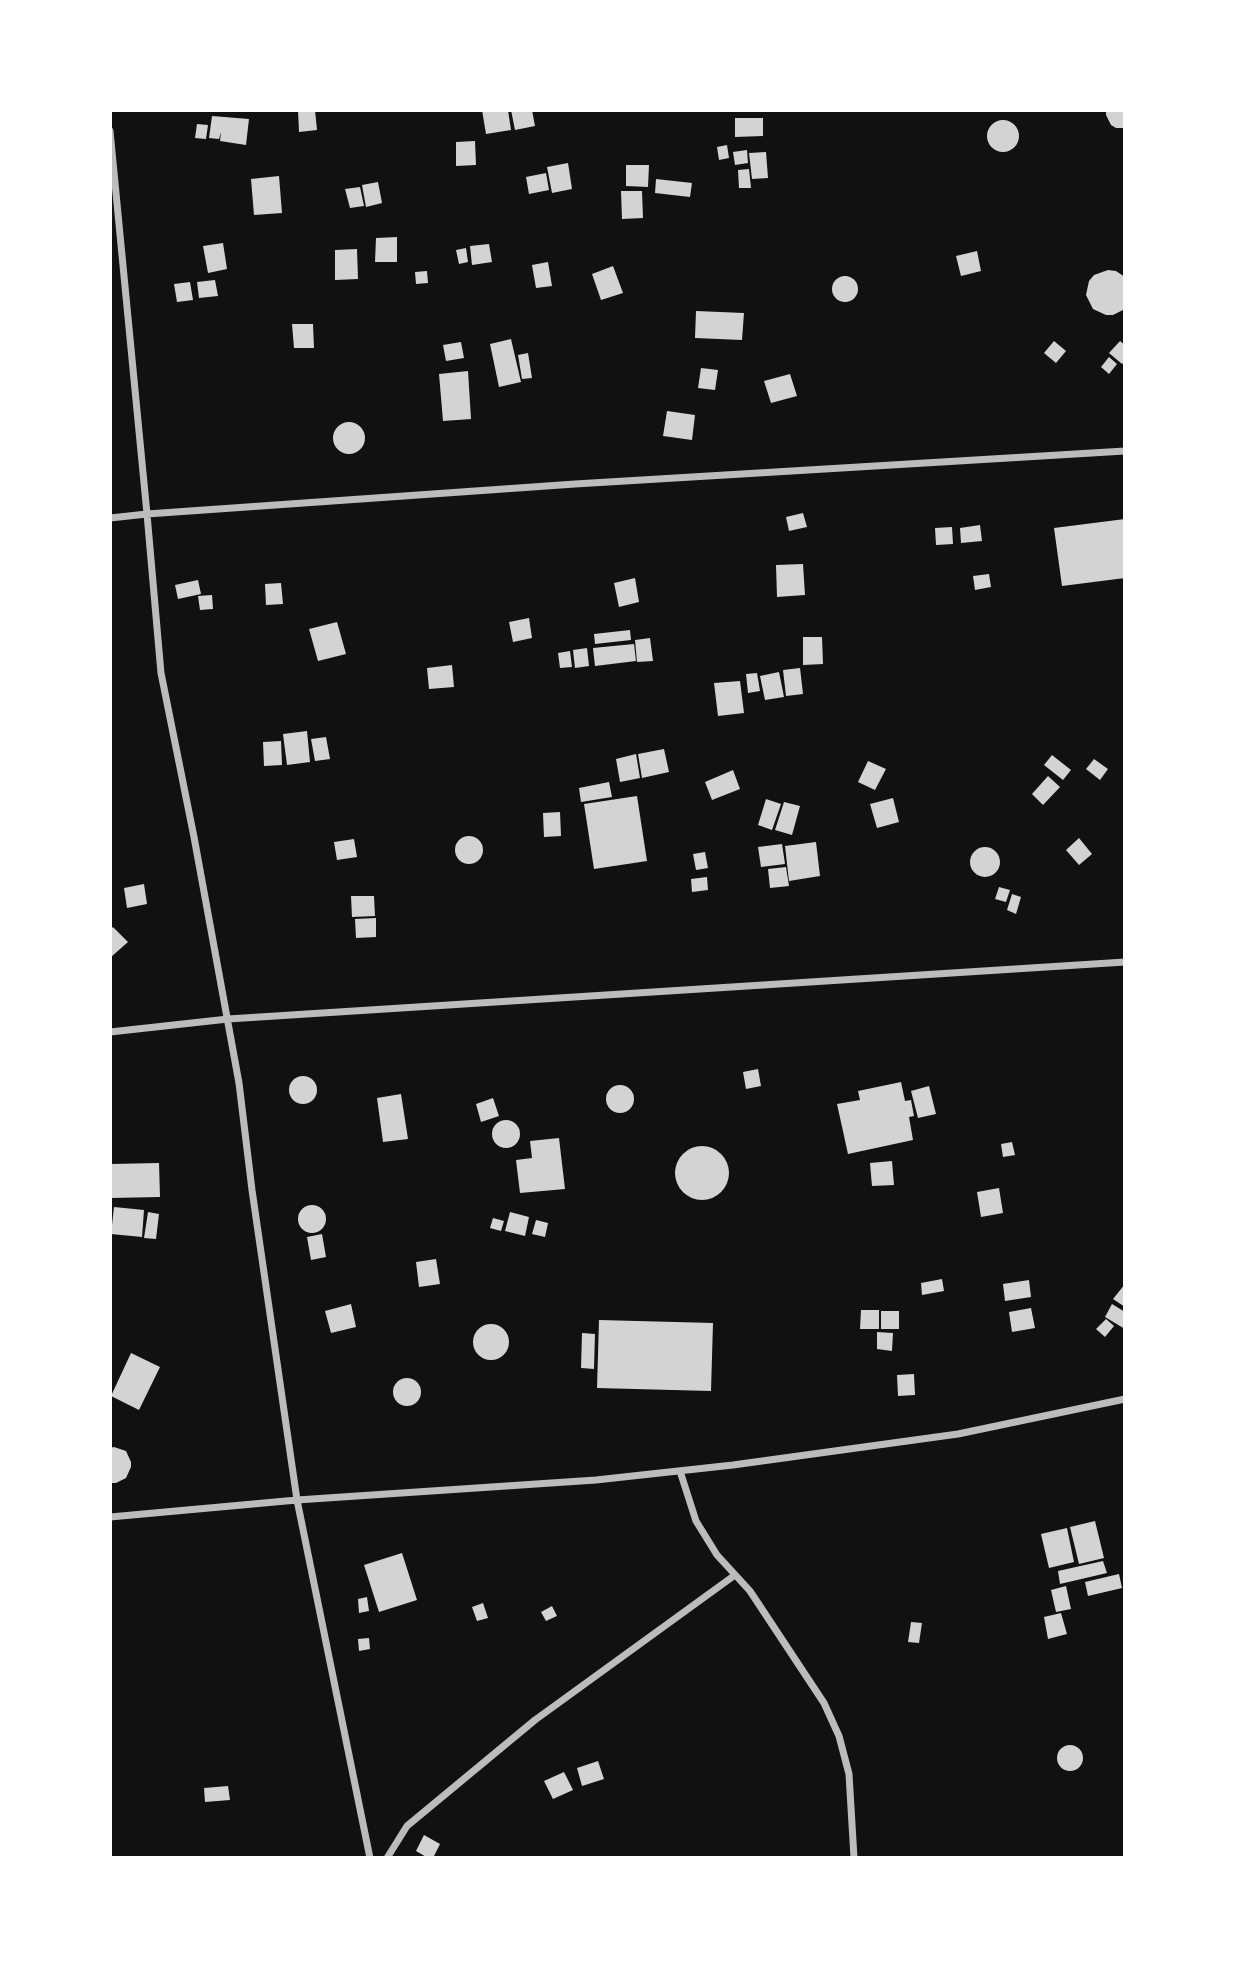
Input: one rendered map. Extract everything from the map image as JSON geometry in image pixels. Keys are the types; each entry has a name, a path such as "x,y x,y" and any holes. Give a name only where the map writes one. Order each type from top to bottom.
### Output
{"street":[{"path":"110,131 160,673 239,1083 297,1500 370,1858"},
{"path":"110,518 575,484 1125,452"},
{"path":"110,1032 228,1019 1125,962"},
{"path":"110,1517 297,1500 596,1480 680,1471 958,1434 1125,1399"},
{"path":"680,1471 696,1521 717,1555 750,1591 817,1691 834,1725 849,1774 854,1858"},
{"path":"387,1858 407,1826 535,1720 735,1575"}],"building":[{"path":"298,110 315,110 317,130 299,132"},
{"path":"482,110 508,110 511,130 486,134"},
{"path":"511,110 532,110 535,126 515,130"},
{"path":"1106,110 1125,110 1125,128 1111,125"},
{"path":"212,116 249,119 246,145 220,141 221,132 219,139 209,138"},
{"path":"735,118 763,118 763,136 735,137"},
{"path":"1003,120 1014,125 1019,136 1014,147 1003,152 992,147 987,136 992,125"},
{"path":"197,124 208,125 206,139 195,138"},
{"path":"475,141 476,165 456,166 456,142"},
{"path":"727,145 729,158 719,160 717,147"},
{"path":"747,150 748,163 735,165 733,152"},
{"path":"766,152 768,178 752,179 749,153"},
{"path":"568,163 572,189 552,193 547,167"},
{"path":"626,165 649,165 648,187 626,186"},
{"path":"749,169 751,188 739,188 738,170"},
{"path":"546,173 549,190 529,194 526,177"},
{"path":"279,176 282,213 254,215 251,179"},
{"path":"656,179 692,183 690,197 655,193"},
{"path":"378,182 382,203 366,207 362,185"},
{"path":"360,187 364,206 350,208 345,189"},
{"path":"621,191 642,191 643,218 622,219"},
{"path":"397,237 397,262 375,262 376,238"},
{"path":"223,243 227,269 208,273 203,246"},
{"path":"489,244 492,262 472,265 470,246"},
{"path":"466,248 468,262 459,264 456,250"},
{"path":"357,249 358,279 335,280 335,250"},
{"path":"977,251 981,271 961,276 956,256"},
{"path":"548,262 552,286 536,288 532,265"},
{"path":"613,266 623,293 601,300 592,274"},
{"path":"1108,270 1116,271 1125,277 1125,309 1113,315 1093,309 1086,295 1089,281 1094,275"},
{"path":"427,271 428,283 416,284 415,272"},
{"path":"845,276 854,280 858,289 854,298 845,302 836,298 832,289 836,280"},
{"path":"215,280 218,296 199,298 197,282"},
{"path":"190,282 193,300 177,302 174,284"},
{"path":"696,311 744,313 742,340 695,338"},
{"path":"292,324 313,324 314,348 294,348"},
{"path":"511,339 521,382 499,387 490,344"},
{"path":"1054,341 1066,351 1056,363 1044,353"},
{"path":"1120,341 1125,345 1125,361 1122,364 1109,353"},
{"path":"461,342 464,358 446,361 443,345"},
{"path":"528,353 532,378 522,379 518,355"},
{"path":"1109,357 1117,364 1109,374 1101,367"},
{"path":"701,368 718,370 715,390 698,388"},
{"path":"468,371 471,419 443,421 439,374"},
{"path":"790,374 797,396 771,403 764,381"},
{"path":"667,411 695,415 692,440 663,436"},
{"path":"349,422 361,426 365,438 361,450 349,454 337,450 333,438 337,426"},
{"path":"803,513 807,527 789,531 786,517"},
{"path":"1125,519 1125,578 1062,586 1054,528"},
{"path":"980,525 982,541 961,543 960,528"},
{"path":"952,527 953,544 936,545 935,528"},
{"path":"803,564 805,595 777,597 776,565"},
{"path":"989,574 991,587 975,590 973,576"},
{"path":"635,578 639,602 619,607 614,583"},
{"path":"198,580 201,594 178,599 175,585"},
{"path":"281,583 283,604 266,605 265,584"},
{"path":"212,595 213,609 200,610 198,596"},
{"path":"529,618 532,638 513,642 509,622"},
{"path":"337,622 346,654 318,661 309,629"},
{"path":"630,630 631,640 595,644 594,634"},
{"path":"803,637 822,637 823,664 803,665"},
{"path":"650,638 653,661 637,662 635,640"},
{"path":"634,644 636,661 595,666 593,648"},
{"path":"587,648 589,666 575,668 573,650"},
{"path":"570,651 572,667 560,668 558,653"},
{"path":"452,665 454,687 429,689 427,668"},
{"path":"800,668 803,694 786,696 783,670"},
{"path":"779,672 784,697 765,700 760,676"},
{"path":"757,673 760,691 748,693 746,674"},
{"path":"740,681 744,713 718,716 714,683"},
{"path":"307,731 310,762 287,765 283,734"},
{"path":"326,737 330,759 315,761 311,739"},
{"path":"281,741 282,765 264,766 263,742"},
{"path":"664,749 669,772 642,778 638,754"},
{"path":"636,754 640,778 620,782 616,759"},
{"path":"1052,755 1071,770 1063,780 1044,765"},
{"path":"1094,759 1108,769 1100,780 1086,769"},
{"path":"868,761 886,769 875,790 858,782"},
{"path":"733,770 740,789 712,800 705,782"},
{"path":"1048,776 1060,787 1043,805 1032,794"},
{"path":"609,782 612,797 581,802 579,788"},
{"path":"637,796 647,861 594,869 584,804"},
{"path":"893,798 899,822 877,828 870,804"},
{"path":"766,799 781,804 772,830 758,825"},
{"path":"784,802 800,806 792,835 775,830"},
{"path":"560,812 561,836 544,837 543,813"},
{"path":"469,836 479,840 483,850 479,860 469,864 459,860 455,850 459,840"},
{"path":"1079,838 1092,854 1079,865 1066,850"},
{"path":"354,839 357,857 337,860 334,842"},
{"path":"816,842 820,876 789,881 785,846"},
{"path":"782,844 785,864 761,867 758,847"},
{"path":"985,847 996,851 1000,862 996,873 985,877 974,873 970,862 974,851"},
{"path":"705,852 708,868 696,870 693,854"},
{"path":"786,867 789,886 770,888 768,869"},
{"path":"707,877 708,890 692,892 691,879"},
{"path":"144,884 147,904 127,908 124,888"},
{"path":"999,887 1010,890 1006,902 995,899"},
{"path":"1012,894 1021,897 1016,914 1007,910"},
{"path":"351,896 374,896 375,916 352,917"},
{"path":"376,918 376,937 356,938 355,919"},
{"path":"113,927 128,942 111,957 110,930"},
{"path":"758,1069 761,1086 746,1089 743,1072"},
{"path":"303,1076 313,1080 317,1090 313,1100 303,1104 293,1100 289,1090 293,1080"},
{"path":"901,1082 905,1101 911,1100 914,1116 909,1117 913,1140 848,1154 837,1104 860,1100 858,1091"},
{"path":"620,1085 630,1089 634,1099 630,1109 620,1113 610,1109 606,1099 610,1089"},
{"path":"929,1086 936,1114 918,1118 911,1091"},
{"path":"401,1094 408,1139 383,1142 377,1098"},
{"path":"493,1098 499,1116 481,1122 476,1104"},
{"path":"506,1120 516,1124 520,1134 516,1144 506,1148 496,1144 492,1134 496,1124"},
{"path":"559,1138 565,1189 520,1193 516,1160 532,1158 530,1141"},
{"path":"1012,1142 1015,1155 1003,1157 1001,1144"},
{"path":"702,1146 721,1154 729,1173 721,1192 702,1200 683,1192 675,1173 683,1154"},
{"path":"892,1161 894,1185 872,1186 870,1163"},
{"path":"159,1163 160,1197 110,1198 110,1164"},
{"path":"999,1188 1003,1213 981,1217 977,1192"},
{"path":"312,1205 322,1209 326,1219 322,1229 312,1233 302,1229 298,1219 302,1209"},
{"path":"114,1207 144,1210 142,1237 111,1234"},
{"path":"148,1212 159,1214 156,1239 144,1238"},
{"path":"510,1212 529,1217 525,1236 505,1231"},
{"path":"493,1218 504,1221 501,1231 490,1228"},
{"path":"536,1220 548,1223 545,1237 532,1234"},
{"path":"322,1234 326,1257 311,1260 307,1237"},
{"path":"436,1259 440,1284 419,1287 416,1262"},
{"path":"942,1279 944,1291 922,1295 921,1283"},
{"path":"1029,1280 1031,1297 1005,1301 1003,1284"},
{"path":"1125,1284 1125,1307 1113,1299"},
{"path":"351,1304 356,1327 331,1333 325,1311"},
{"path":"1112,1304 1125,1312 1125,1329 1105,1317"},
{"path":"1031,1308 1035,1328 1012,1332 1009,1312"},
{"path":"861,1310 879,1310 879,1329 860,1329"},
{"path":"881,1311 899,1311 899,1329 881,1329"},
{"path":"1106,1319 1114,1326 1105,1337 1096,1329"},
{"path":"599,1320 713,1323 711,1391 597,1388"},
{"path":"491,1324 503,1330 509,1342 503,1354 491,1360 479,1354 473,1342 479,1330"},
{"path":"877,1332 893,1333 892,1351 877,1349"},
{"path":"582,1333 595,1334 594,1369 581,1368"},
{"path":"131,1353 160,1367 139,1410 111,1396"},
{"path":"914,1374 915,1395 898,1396 897,1375"},
{"path":"407,1378 417,1382 421,1392 417,1402 407,1406 397,1402 393,1392 397,1382"},
{"path":"110,1448 126,1451 131,1467 126,1478 110,1483"},
{"path":"1095,1521 1104,1558 1079,1564 1070,1527"},
{"path":"1067,1528 1074,1562 1049,1568 1041,1534"},
{"path":"402,1553 417,1600 379,1612 364,1565"},
{"path":"1103,1561 1107,1573 1060,1584 1058,1571"},
{"path":"1119,1574 1122,1588 1088,1596 1085,1582"},
{"path":"1066,1586 1071,1609 1056,1612 1051,1590"},
{"path":"367,1597 369,1611 359,1613 358,1599"},
{"path":"483,1603 488,1618 477,1621 472,1607"},
{"path":"552,1606 557,1616 546,1621 541,1612"},
{"path":"1061,1613 1067,1634 1048,1639 1044,1617"},
{"path":"911,1622 922,1623 919,1643 908,1642"},
{"path":"369,1638 370,1649 359,1651 358,1639"},
{"path":"1070,1745 1079,1749 1083,1758 1079,1767 1070,1771 1061,1767 1057,1758 1061,1749"},
{"path":"598,1761 604,1779 582,1786 577,1768"},
{"path":"564,1772 573,1790 553,1799 544,1781"},
{"path":"228,1786 230,1800 205,1802 204,1788"},
{"path":"424,1835 440,1844 433,1858 416,1851"}]}
